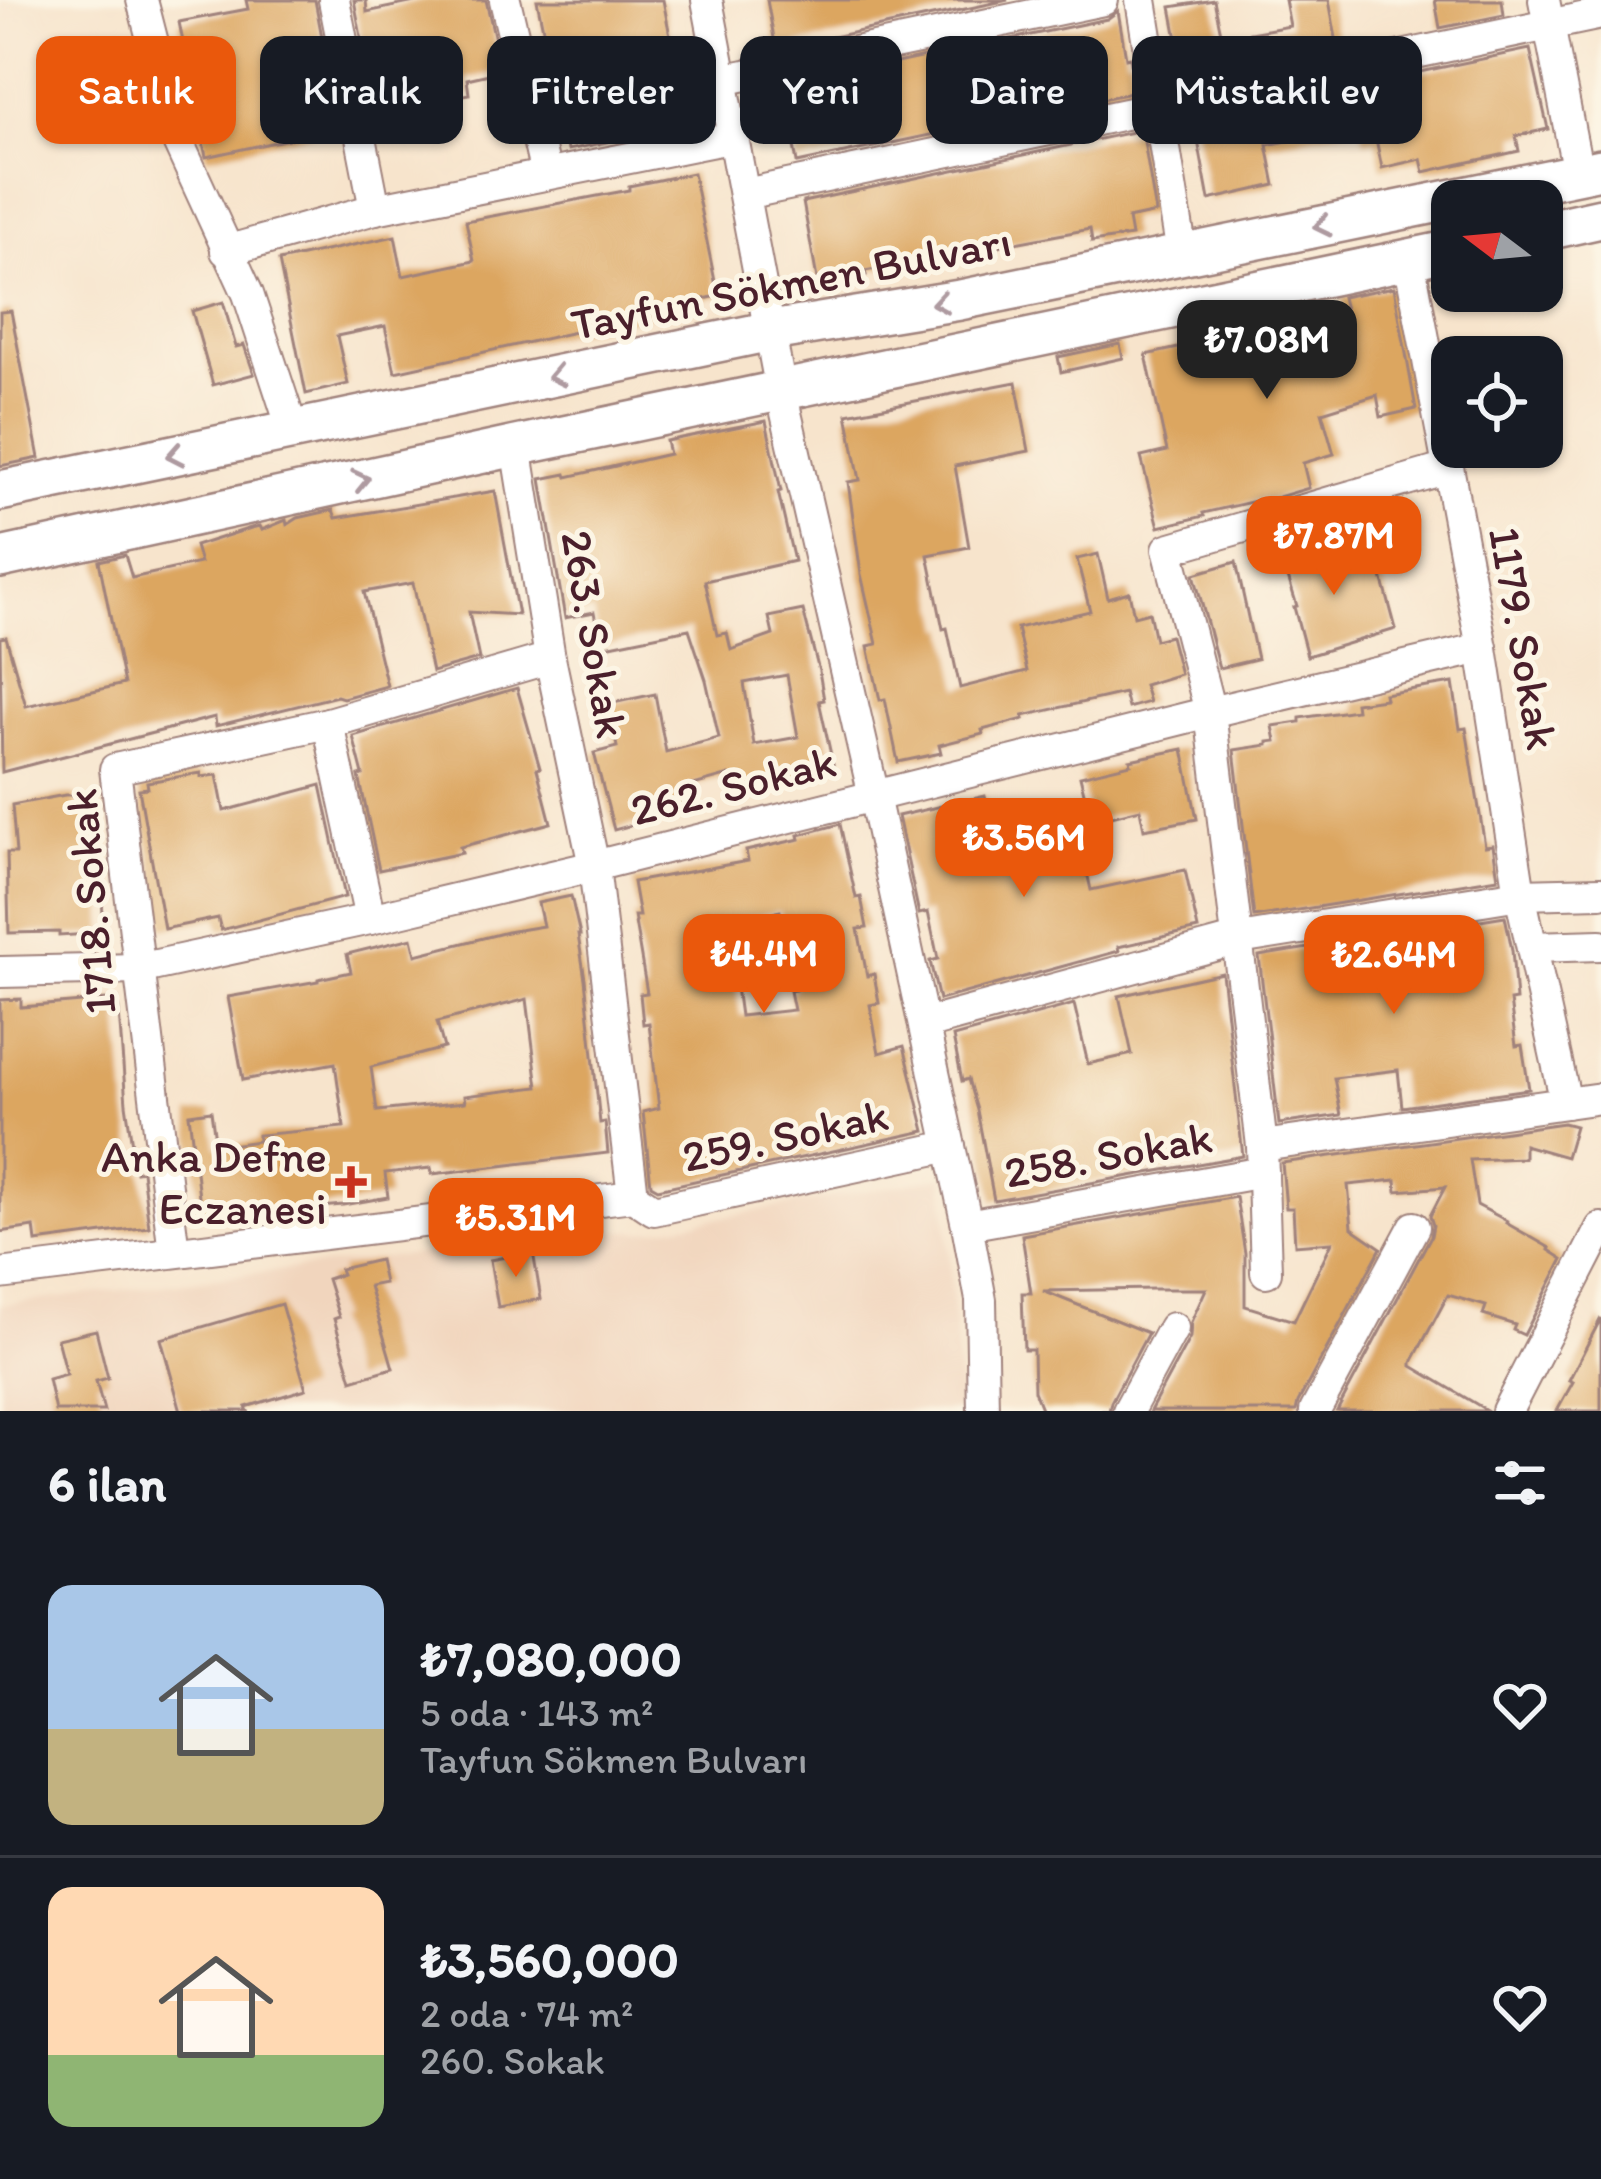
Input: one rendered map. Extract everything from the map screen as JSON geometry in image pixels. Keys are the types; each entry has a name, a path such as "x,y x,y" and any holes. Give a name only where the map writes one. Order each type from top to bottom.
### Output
{"main road":[{"name":"Tayfun Sökmen Bulvarı","path":"0,490 770,331 960,300 1589,171"},
{"path":"1400,209 1409,259"},
{"path":"1563,226 1601,218"},
{"path":"1182,254 1191,305"},
{"path":"0,558 1431,254"},
{"path":"293,431 303,493"}],"street":[{"path":"142,0 179,144 248,294 293,431"},
{"path":"334,0 375,209"},
{"path":"505,0 546,174"},
{"path":"707,0 781,391 967,1225 981,1300 984,1400 1013,1411"},
{"path":"722,80 1103,0"},
{"path":"1141,0 1146,36"},
{"path":"1422,43 1547,13 1601,14"},
{"path":"1547,13 1589,171"},
{"path":"745,194 1132,111"},
{"path":"226,251 375,209 734,137"},
{"path":"1163,144 1182,254"},
{"name":"1179. Sokak","path":"1409,259 1431,377"},
{"name":"263. Sokak","path":"516,446 550,658 594,866 633,1196"},
{"path":"1266,1272 1263,1159 1210,712 1168,549 1448,468"},
{"name":"1179. Sokak","path":"1448,468 1520,894 1566,1103"},
{"name":"262. Sokak","path":"0,972 138,969 370,919 1482,648"},
{"name":"1718. Sokak","path":"174,1252 115,769 328,723 550,658"},
{"path":"328,723 370,919"},
{"path":"925,1024 1239,939 1520,894 1601,892"},
{"path":"1532,946 1601,945"},
{"name":"258. Sokak","path":"967,1225 1263,1159 1601,1098"},
{"name":"259. Sokak","path":"0,1274 633,1196 654,1210 950,1146"},
{"path":"1315,1411 1414,1227"},
{"path":"1507,1411 1594,1261 1601,1228"},
{"path":"1128,1411 1173,1328"}],"shaded area":[{"path":"943,1177 961,1411 0,1411 0,1305 612,1230 642,1232"}],"building":[{"path":"246,0 315,0 322,36 260,36 260,144 266,144 206,157 203,144 236,144 236,36 182,36 179,22 248,9"},
{"path":"354,0 366,0 367,12 424,0 486,0 494,36 487,36 487,74 467,79 469,94 463,95 463,36 361,36"},
{"path":"537,0 663,0 670,36 544,36"},
{"path":"767,0 1008,0 838,36 774,36"},
{"path":"1214,0 1222,36 1176,36 1171,7"},
{"path":"1285,0 1329,0 1336,36 1233,36 1290,26"},
{"path":"1435,0 1502,0 1504,15 1440,28"},
{"path":"1118,11 1126,58 1130,57 1132,93 1108,98 1108,36 1026,36 1107,19"},
{"path":"1530,49 1548,129 1516,136 1519,151 1424,172 1421,159 1382,168 1377,144 1422,144 1422,72"},
{"path":"926,57 926,136 902,141 902,62"},
{"path":"1132,132 1132,144 1144,144 1156,213 1128,219 1131,236 1092,242 1090,229 818,284 803,202 1076,144 1108,144 1108,137"},
{"path":"567,144 597,144 568,150"},
{"path":"794,144 887,144 797,163"},
{"path":"1199,144 1272,144 1267,145 1275,185 1209,200"},
{"path":"693,173 718,296 395,372 385,326 337,336 348,384 306,394 279,261 395,236 403,276 474,261 466,221"},
{"path":"1394,287 1416,409 1381,417 1377,395 1322,412 1334,454 1303,463 1309,488 1159,527 1141,457 1167,451 1146,355 1197,344 1193,329 1252,316 1292,311 1293,325 1346,314 1342,297"},
{"path":"223,302 236,347 244,345 254,374 213,385 192,311"},
{"path":"11,311 39,458 0,466 0,312"},
{"path":"1120,344 1123,358 1061,372 1058,357"},
{"path":"1016,382 1029,451 955,466 969,547 928,555 960,688 1027,671 1017,628 1090,611 1077,559 1098,554 1108,598 1129,592 1134,616 1149,612 1155,640 1170,636 1180,674 1144,685 1149,702 1128,708 1124,693 1023,716 982,730 983,734 939,745 941,753 898,762 868,646 877,644 848,482 860,480 847,414"},
{"path":"766,421 794,561 705,581 717,635 727,633 731,650 773,635 769,617 803,610 819,671 824,700 819,701 833,764 803,771 804,777 733,791 729,775 679,789 685,811 614,830 594,753 617,747 608,704 655,694 666,752 719,738 689,629 601,647 594,612 565,618 541,479 669,454 666,441","holes":["787,675 798,737 754,745 744,683"]},
{"path":"495,491 518,615 469,612 479,659 432,672 413,583 364,592 387,686 216,726 215,717 2,772 0,638 6,637 26,706 124,684 99,561 125,555 132,578 200,563 195,546 251,528 262,530 286,520 287,525 333,510 336,518"},
{"path":"1309,529 1324,577 1378,562 1396,629 1307,656 1276,538"},
{"path":"1236,562 1257,659 1219,668 1194,574"},
{"path":"1453,683 1460,729 1466,728 1485,846 1493,845 1498,878 1254,917 1234,750 1276,741 1273,726 1356,710 1355,703 1385,699 1384,694"},
{"path":"517,688 551,823 460,847 462,853 379,870 353,736"},
{"path":"1183,749 1197,819 1144,829 1140,809 1091,821 1080,776"},
{"path":"201,773 201,777 217,775 224,811 321,785 345,897 221,930 218,918 164,929 139,789 148,788 147,782"},
{"path":"76,795 77,811 90,810 93,846 99,846 104,933 9,933 7,853 16,853 12,805"},
{"path":"985,796 996,844 1076,824 1091,890 1185,870 1198,929 1118,947 1119,951 939,1000 930,961 938,959 928,912 919,914 898,816"},
{"path":"840,824 867,928 858,929 867,976 874,974 879,1003 870,1005 879,1053 904,1046 925,1131 658,1189 651,1185 643,1112 659,1108 649,1023 643,1024 640,994 647,993 633,882 748,861 746,851 800,839 799,835","holes":["780,911 795,990 790,991 794,1010 740,1016 727,922"]},
{"path":"571,896 580,935 600,1123 605,1122 608,1153 432,1174 431,1168 385,1173 388,1197 343,1205 265,1212 264,1204 201,1213 189,1114 211,1111 216,1147 258,1141 258,1135 344,1127 335,1063 243,1080 228,997 351,972 347,954 412,938 416,955 543,926 538,903","holes":["527,999 538,1087 464,1096 465,1102 377,1111 371,1067 444,1048 437,1022"]},
{"path":"1505,916 1512,950 1516,1000 1510,1001 1516,1046 1522,1045 1529,1089 1402,1107 1398,1070 1334,1078 1341,1115 1279,1124 1259,956"},
{"path":"1222,973 1243,1156 994,1200 977,1110 968,1079 962,1081 953,1037 1074,1004 1088,1064 1132,1054 1119,996"},
{"path":"21,999 21,1007 118,999 126,1104 149,1227 36,1242 34,1227 0,1232 0,1000"},
{"path":"1563,1123 1575,1126 1566,1157 1524,1145 1524,1158 1470,1160 1477,1205 1563,1259 1524,1335 1513,1330 1515,1325 1483,1315 1486,1306 1448,1295 1412,1362 1488,1411 1337,1411 1431,1236 1430,1216 1445,1187 1397,1191 1396,1180 1348,1185 1352,1228 1381,1248 1296,1411 1150,1411 1190,1337 1191,1322 1206,1289 1154,1289 1043,1291 1148,1333 1109,1411 1042,1411 1034,1391 1033,1350 1024,1350 1022,1293 1031,1293 1022,1235 1236,1197 1245,1253 1245,1306 1294,1321 1332,1242 1295,1245 1293,1208 1286,1208 1282,1163"},
{"path":"533,1252 541,1299 498,1307 490,1260"},
{"path":"379,1260 384,1283 369,1286 393,1368 352,1380 327,1279 342,1274 340,1269"},
{"path":"281,1304 306,1389 246,1407 248,1411 181,1411 161,1339"},
{"path":"1601,1318 1601,1411 1557,1411 1573,1382 1569,1380"},
{"path":"96,1330 108,1378 96,1381 104,1411 55,1411 48,1379 66,1374 57,1339"}],"place":[{"name":"Anka Defne Eczanesi","path":"351,1182"}]}
